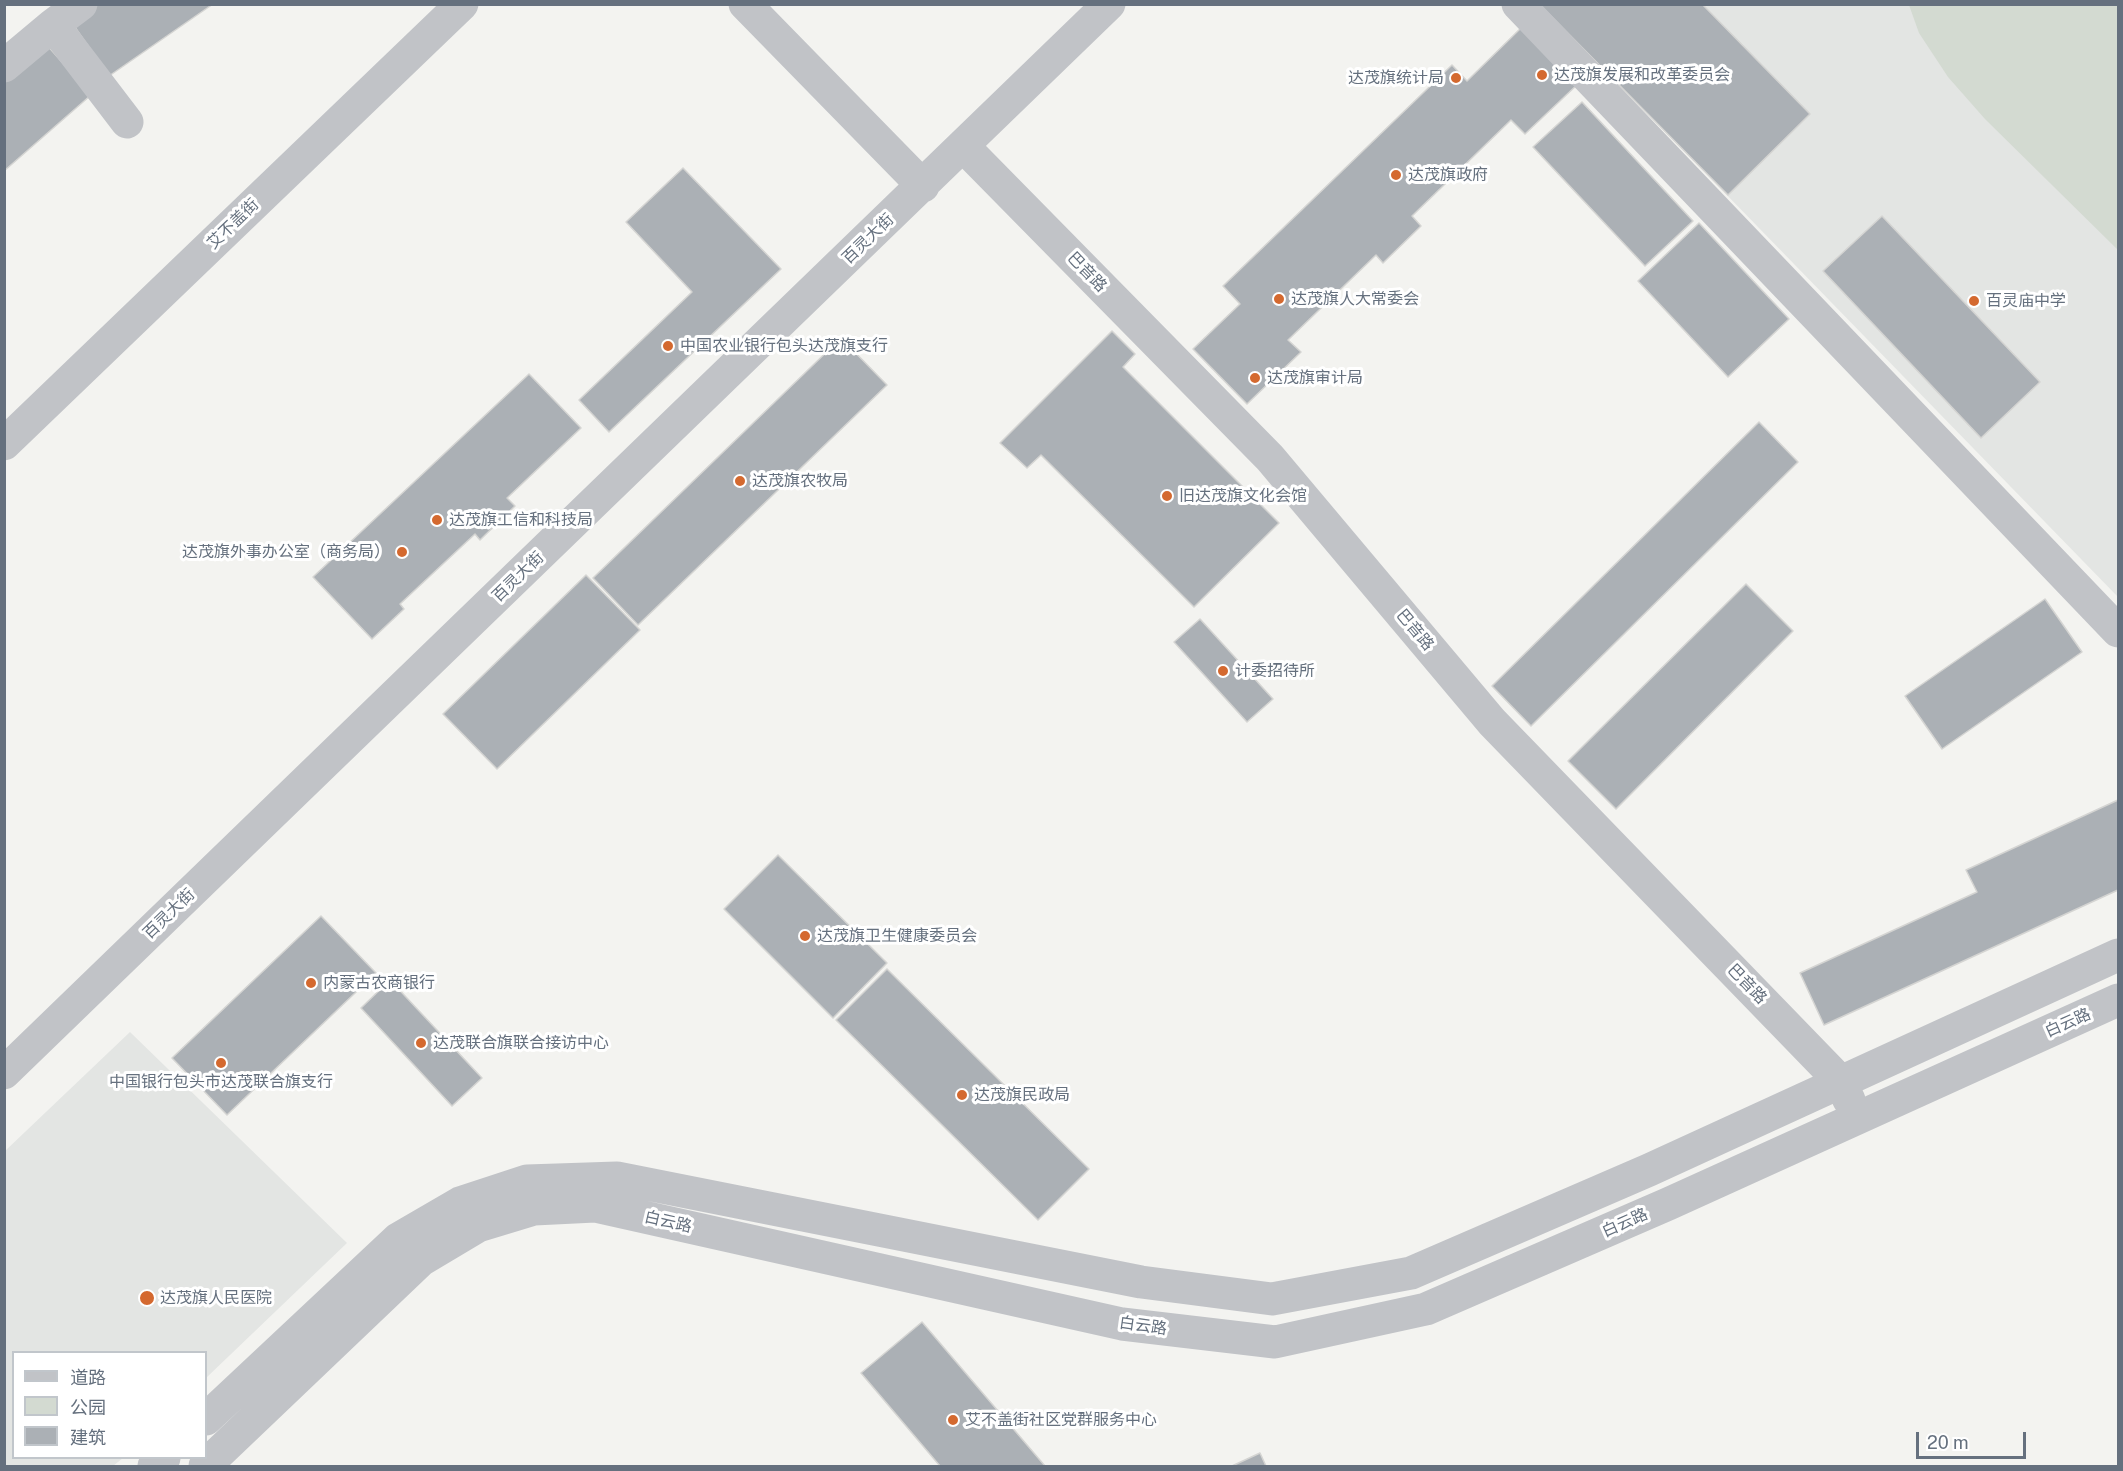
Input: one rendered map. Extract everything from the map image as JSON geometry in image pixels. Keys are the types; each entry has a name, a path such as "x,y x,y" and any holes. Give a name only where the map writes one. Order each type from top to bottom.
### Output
{"street":[{"path":"4,66 81,4"},
{"name":"艾不盖街","path":"4,444 462,4"},
{"path":"745,4 923,186"},
{"name":"百灵大街","path":"4,1073 1109,4"},
{"path":"1518,4 2118,631"},
{"path":"53,25 128,122"},
{"name":"巴音路","path":"963,147 1270,459 1492,722 1840,1081 1857,1119"},
{"name":"白云路","path":"207,1418 398,1239 460,1203 527,1181 617,1178 1141,1282 1272,1299 1411,1273 1649,1170 2118,955"},
{"name":"白云路","path":"205,1467 421,1260 478,1226 534,1209 595,1206 1122,1324 1275,1342 1426,1309 1668,1204 2118,1000"}],"shaded area":[{"name":"百灵庙中学","path":"1542,5 2118,5 2118,597"},
{"name":"达茂旗人民医院","path":"130,1032 347,1243 207,1377 207,1351 12,1351 12,1459 122,1459 113,1466 5,1466 5,1151"}],"green space":[{"path":"1909,5 2118,5 2118,250 1985,119 1948,77 1919,33"}],"building":[{"path":"99,4 213,4 109,76 72,23"},
{"path":"1539,4 1702,4 1810,114 1728,195"},
{"name":"达茂旗政府","path":"1524,25 1580,82 1525,134 1511,120 1412,216 1421,226 1383,263 1376,255 1288,340 1301,352 1247,404 1193,349 1240,304 1223,286 1452,65 1467,81"},
{"path":"46,44 91,95 4,171 4,80"},
{"path":"1582,102 1693,221 1645,266 1533,147"},
{"name":"中国农业银行包头达茂旗支行","path":"683,168 781,269 609,432 579,400 692,292 626,222"},
{"path":"1882,216 2040,382 1981,438 1823,271"},
{"path":"1699,223 1789,319 1728,377 1638,281"},
{"name":"旧达茂旗文化会馆","path":"1112,331 1135,354 1123,367 1279,523 1194,607 1041,455 1027,468 1000,443"},
{"name":"达茂旗农牧局","path":"841,338 887,385 638,625 593,578"},
{"name":"达茂旗工信和科技局","path":"529,374 581,428 507,498 515,506 480,540 475,534 400,604 404,609 372,639 313,577"},
{"path":"1759,422 1798,462 1531,726 1492,686"},
{"path":"586,575 640,630 497,769 443,714"},
{"path":"1746,584 1793,631 1616,809 1568,761"},
{"path":"2045,599 2082,652 1942,749 1905,696"},
{"name":"计委招待所","path":"1200,619 1273,699 1247,722 1174,642"},
{"path":"2118,800 2118,890 1824,1025 1800,973 1977,892 1966,870"},
{"name":"达茂旗卫生健康委员会","path":"778,855 887,963 833,1018 724,909"},
{"path":"321,916 376,973 227,1115 172,1058"},
{"name":"达茂旗民政局","path":"887,969 1089,1169 1038,1220 836,1020"},
{"name":"达茂联合旗联合接访中心","path":"390,980 482,1078 452,1106 361,1008"},
{"name":"艾不盖街社区党群服务中心","path":"922,1322 1045,1466 940,1466 861,1373"},
{"path":"1260,1453 1266,1466 1232,1466"}],"place":[{"name":"达茂旗发展和改革委员会","path":"1542,75"},
{"name":"达茂旗统计局","path":"1456,78"},
{"name":"达茂旗政府","path":"1396,175"},
{"name":"达茂旗人大常委会","path":"1279,299"},
{"name":"百灵庙中学","path":"1974,301"},
{"name":"中国农业银行包头达茂旗支行","path":"668,346"},
{"name":"达茂旗审计局","path":"1255,378"},
{"name":"达茂旗农牧局","path":"740,481"},
{"name":"旧达茂旗文化会馆","path":"1167,496"},
{"name":"达茂旗工信和科技局","path":"437,520"},
{"name":"达茂旗外事办公室（商务局）","path":"402,552"},
{"name":"计委招待所","path":"1223,671"},
{"name":"达茂旗卫生健康委员会","path":"805,936"},
{"name":"内蒙古农商银行","path":"311,983"},
{"name":"达茂联合旗联合接访中心","path":"421,1043"},
{"name":"中国银行包头市达茂联合旗支行","path":"221,1063"},
{"name":"达茂旗民政局","path":"962,1095"},
{"name":"达茂旗人民医院","path":"147,1298"},
{"name":"艾不盖街社区党群服务中心","path":"953,1420"}]}
